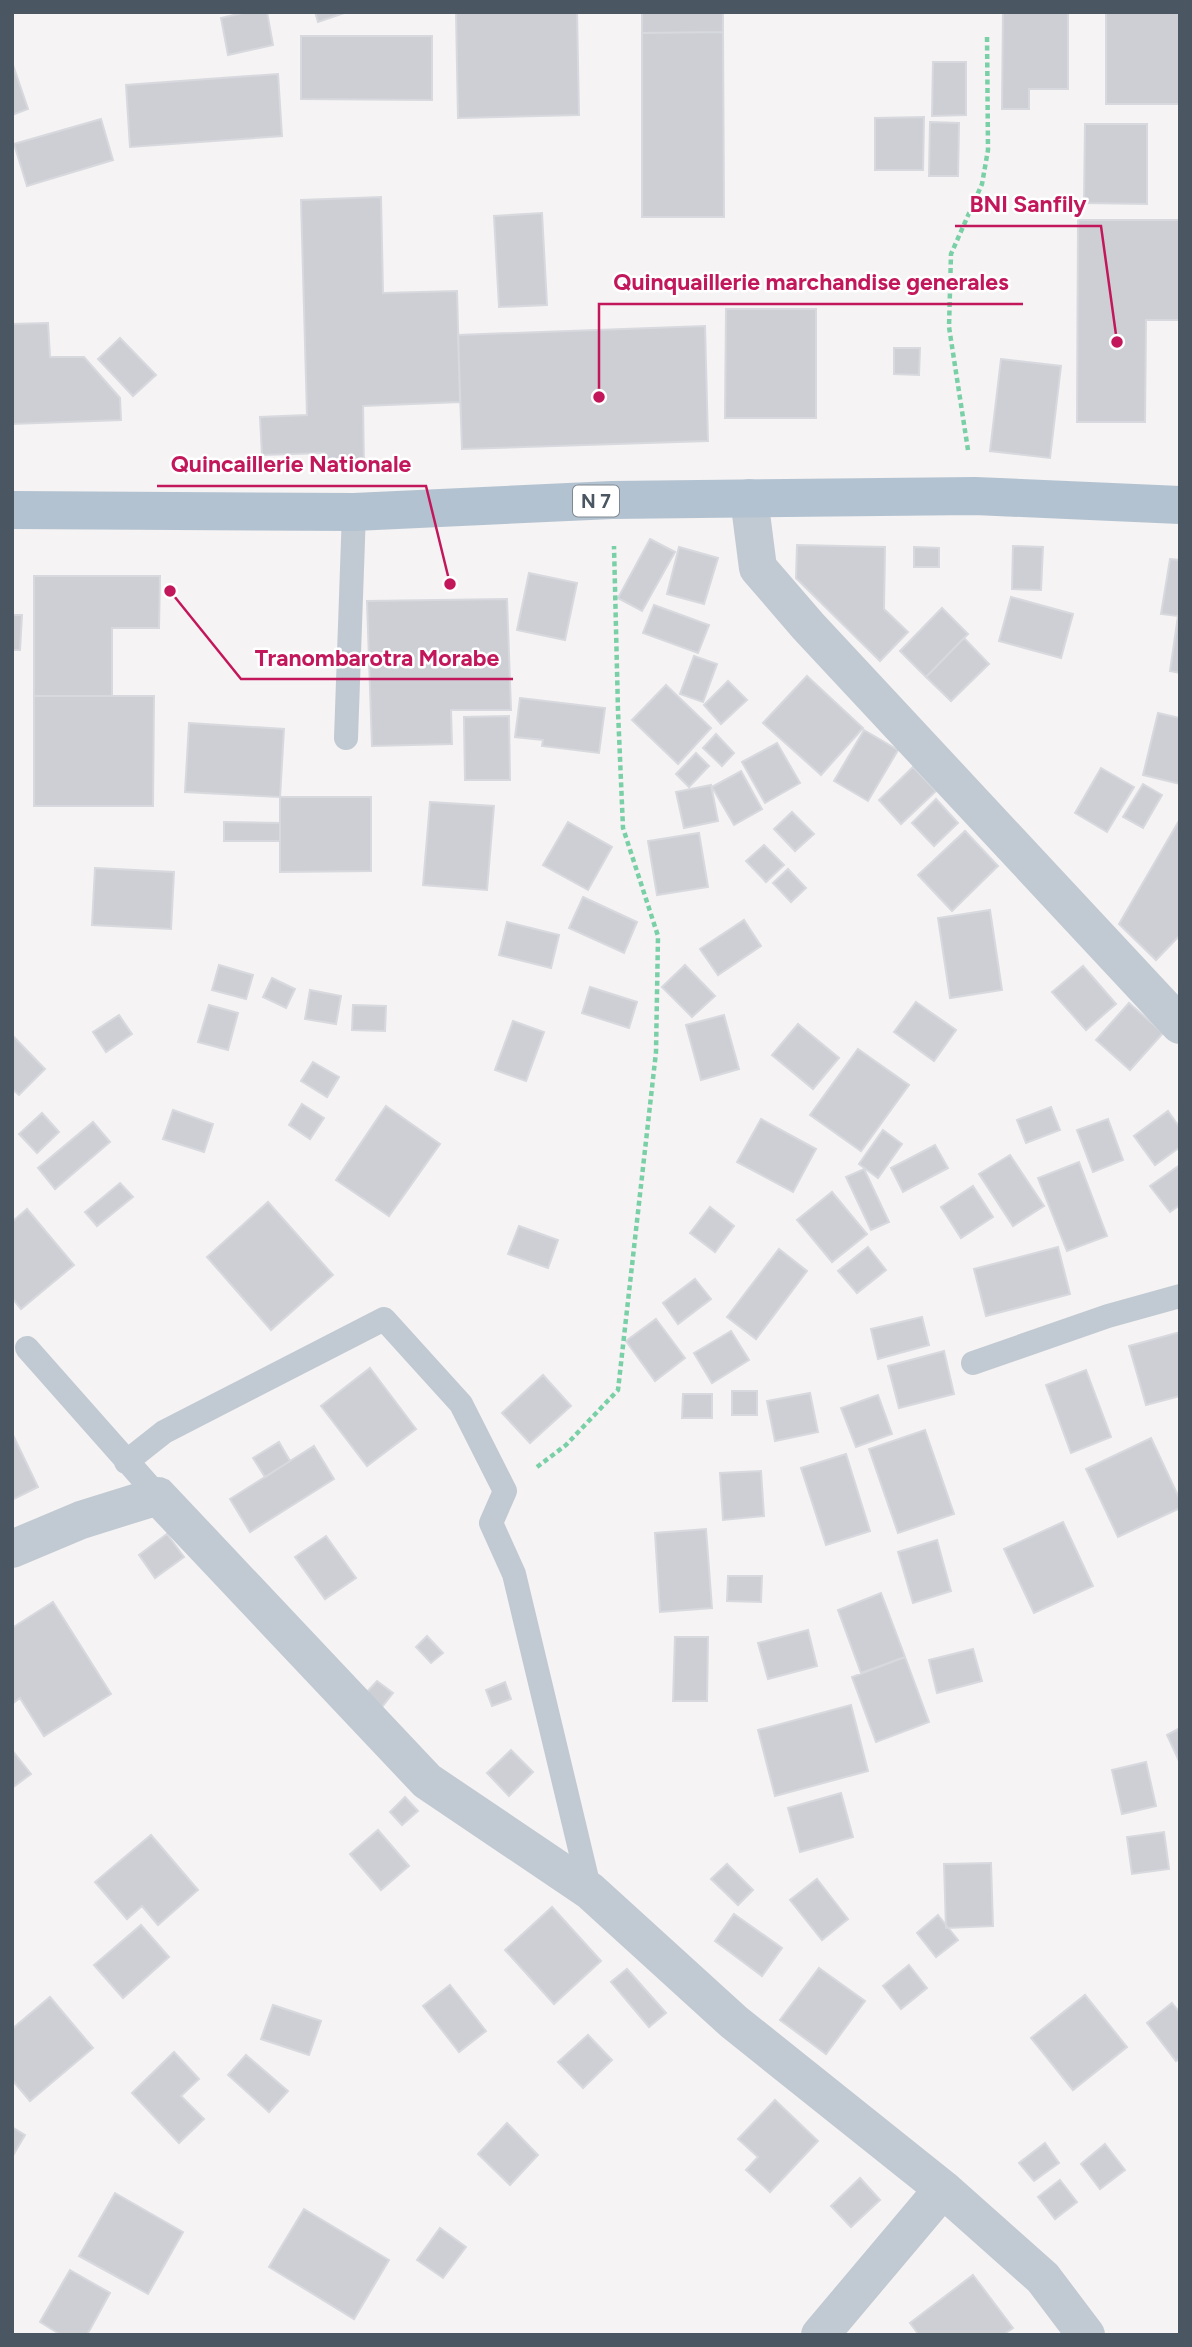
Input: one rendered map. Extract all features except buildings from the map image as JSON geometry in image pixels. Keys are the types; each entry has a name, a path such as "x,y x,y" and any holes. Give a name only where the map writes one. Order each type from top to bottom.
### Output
{"main road":[{"name":"N 7","path":"12,509 354,512 612,500 975,496 1180,505"}],"street":[{"path":"749,498 758,568 808,626 1180,1026"},
{"path":"12,1549 81,1520 158,1496 427,1780 590,1891 734,2022 943,2189 1043,2278 1086,2335"},
{"path":"820,2335 943,2189"}],"lane":[{"path":"346,738 354,512"},
{"path":"973,1363 1108,1316 1180,1296"},
{"path":"126,1462 164,1432 384,1319 461,1404 505,1491 491,1523 514,1574 590,1891"},
{"path":"27,1348 158,1496"}],"path":[{"path":"975,496 949,327 951,254 982,184 988,150 987,34"},
{"path":"505,1491 566,1445 618,1390 654,1065 657,936 623,828 612,500"}],"place":[{"name":"BNI Sanfily","path":"1117,342"},
{"name":"Quinquaillerie marchandise generales","path":"599,397"},
{"name":"Quincaillerie Nationale","path":"450,584"},
{"name":"Tranombarotra Morabe","path":"170,591"}]}
